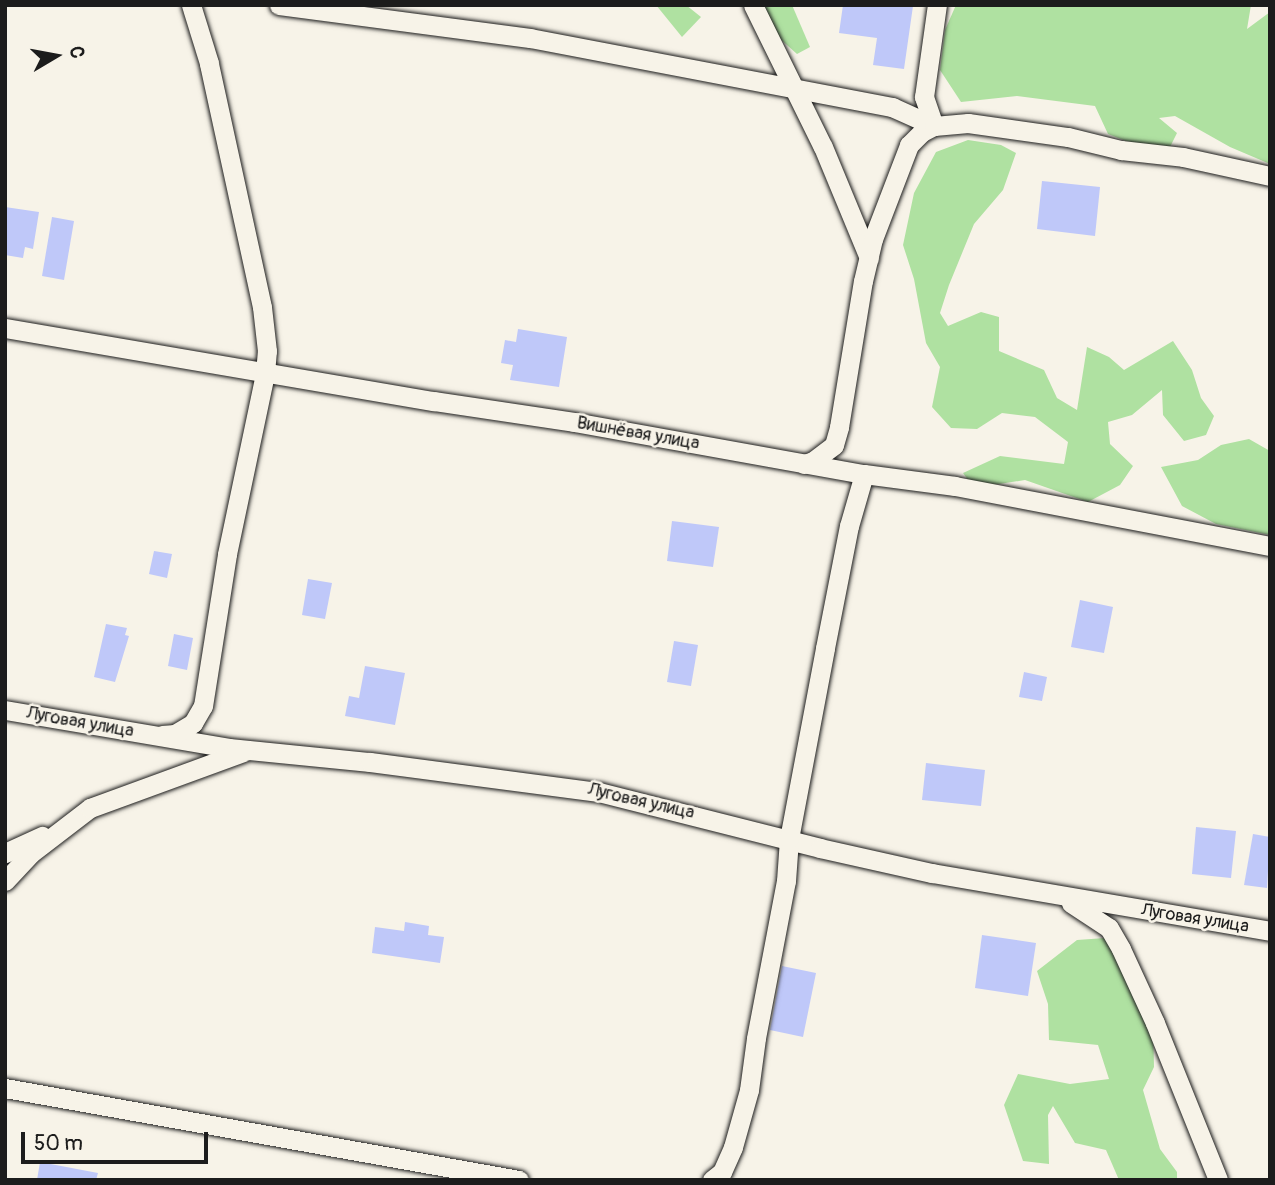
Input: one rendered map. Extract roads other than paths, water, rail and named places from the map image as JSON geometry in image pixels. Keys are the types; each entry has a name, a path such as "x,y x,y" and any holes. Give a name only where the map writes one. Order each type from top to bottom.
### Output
{"street":[{"path":"152,736 175,734 193,723 203,706 227,554 265,373 262,307 209,63 191,5"},
{"path":"279,5 530,38 892,107 934,126"},
{"path":"753,5 823,148 869,257"},
{"path":"934,126 924,97 937,5"},
{"path":"804,464 824,454 834,445 869,257 909,145 922,132 934,126 968,123 1068,137 1121,150 1183,158 1270,176"},
{"name":"Вишнёвая улица","path":"5,328 574,422 864,474 954,486 1270,545"},
{"path":"712,1180 722,1172 733,1147 749,1090 756,1038 786,881 789,839 849,526 864,474"},
{"name":"Луговая улица","path":"5,710 247,750 370,762 599,792 920,870 1270,931"},
{"path":"5,853 67,823 90,808 247,750"},
{"path":"5,881 67,823"},
{"path":"1057,896 1084,910 1109,929 1121,949 1156,1023 1218,1180"},
{"path":"5,1088 519,1180"}]}
